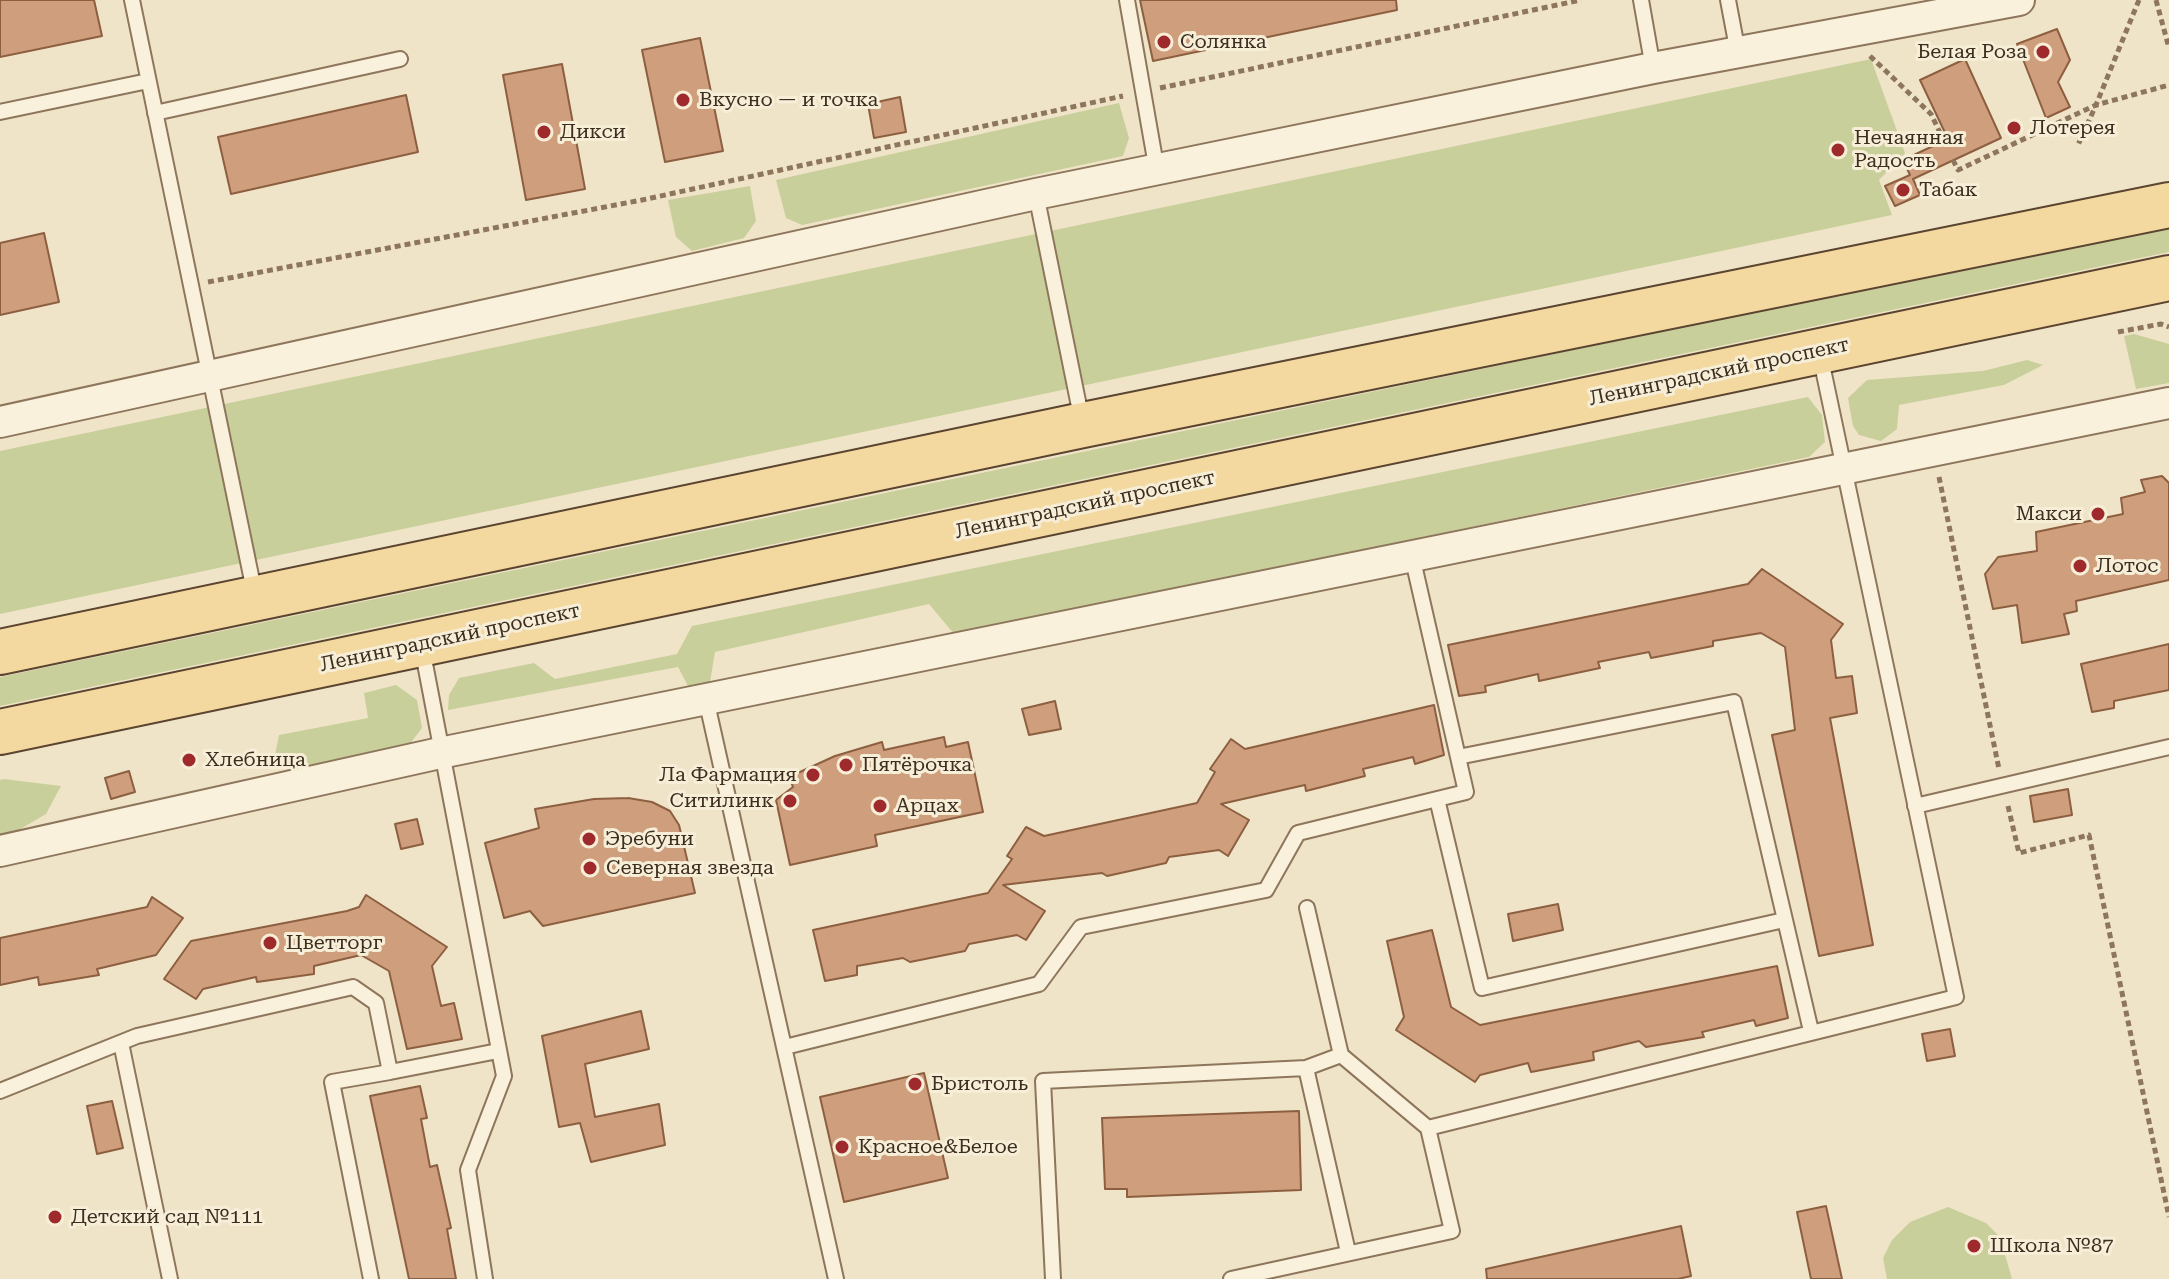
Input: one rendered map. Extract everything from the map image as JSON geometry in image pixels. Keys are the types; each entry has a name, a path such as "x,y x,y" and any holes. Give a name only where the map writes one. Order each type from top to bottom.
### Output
{"main road":[{"path":"0,652 1083,425 2169,205"},
{"name":"Ленинградский проспект","path":"0,732 2169,278"}],"street":[{"path":"0,422 1036,194 1653,68 2019,0"},
{"path":"0,851 440,753 2169,403"}],"lane":[{"path":"132,0 255,599"},
{"path":"1127,0 1157,171"},
{"path":"1641,0 1653,68"},
{"path":"1728,0 1738,54"},
{"path":"155,113 400,59"},
{"path":"0,112 148,81"},
{"path":"1036,194 1083,425"},
{"path":"1428,1128 1956,997 1819,351"},
{"path":"785,1047 1039,984 1081,927 1266,890 1298,833 1466,792 1412,556"},
{"path":"422,644 440,753 504,1076 468,1170 485,1279"},
{"path":"706,699 836,1279"},
{"path":"1458,757 1734,702 1811,1031"},
{"path":"1915,806 2169,747"},
{"path":"1437,799 1482,988 1784,920"},
{"path":"1231,1279 1452,1231 1428,1128 1341,1055 1307,908"},
{"path":"0,1091 121,1043 353,987 376,1003 390,1072"},
{"path":"121,1043 170,1279"},
{"path":"371,1279 332,1082 498,1051"},
{"path":"1053,1279 1043,1081 1306,1068 1341,1055"},
{"path":"1306,1068 1348,1252"}],"path":[{"path":"191,285 642,200 763,171 1581,0"},
{"path":"2078,145 2139,0"},
{"path":"2156,0 2169,48"},
{"path":"1847,33 1931,114 1944,141"},
{"path":"1953,160 1958,170 2096,105 2169,85"},
{"path":"2118,332 2161,324 2169,327"},
{"path":"1933,451 2019,853 2089,835 2169,1217"}],"green space":[{"path":"1871,59 1905,153 1879,180 1892,215 0,614 0,451"},
{"path":"1119,103 1129,138 1123,156 802,225 786,218 776,180"},
{"path":"750,186 756,221 744,238 692,251 676,237 668,200"},
{"path":"2169,226 2169,252 0,706 0,677"},
{"path":"2134,334 2169,344 2169,383 2136,389 2124,336"},
{"path":"2027,360 2043,365 2004,385 1899,405 1897,429 1881,441 1859,435 1853,426 1848,398 1867,380 1983,371"},
{"path":"1808,397 1822,415 1825,442 1809,457 954,634 929,604 715,652 710,682 688,686 678,667 448,710 449,695 459,678 534,663 555,679 677,654 692,626"},
{"path":"396,685 417,700 422,728 409,745 288,770 275,755 279,735 368,718 364,693"},
{"path":"0,780 61,786 46,814 17,831 0,835"},
{"path":"1948,1207 1986,1223 2000,1237 2012,1279 1887,1279 1883,1258 1892,1240 1910,1222"}],"building":[{"path":"0,0 94,0 102,36 0,57"},
{"path":"1140,0 1396,0 1397,10 1153,61"},
{"name":"Белая Роза","path":"2057,29 2070,60 2058,82 2070,107 2046,118 2017,44"},
{"name":"Вкусно — и точка","path":"700,38 723,151 665,162 642,50"},
{"path":"1965,59 2001,138 1913,179 1920,195 1895,206 1885,186 1910,175 1903,160 1948,139 1920,80"},
{"name":"Дикси","path":"562,64 585,189 526,200 503,75"},
{"path":"406,95 418,152 231,194 218,137"},
{"path":"900,97 906,132 874,138 868,104"},
{"path":"44,233 59,302 0,315 0,243"},
{"name":"Лотос","path":"2162,476 2169,483 2169,580 2076,601 2077,611 2064,614 2069,634 2022,643 2017,605 1993,609 1985,574 1998,557 2037,551 2036,532 2123,514 2121,498 2145,492 2141,480"},
{"path":"1762,569 1843,624 1831,640 1836,678 1852,676 1857,713 1830,718 1873,945 1819,956 1772,735 1795,730 1785,647 1761,633 1713,641 1713,646 1651,658 1649,652 1598,662 1600,668 1539,681 1538,674 1485,686 1486,692 1459,696 1448,645 1748,584"},
{"path":"2169,644 2169,690 2114,701 2114,708 2092,712 2081,664"},
{"path":"1055,701 1061,729 1029,735 1022,709"},
{"path":"1434,705 1444,755 1415,764 1413,757 1363,769 1365,776 1306,791 1305,785 1221,804 1249,820 1228,856 1219,850 1169,857 1166,863 1107,876 1102,873 1003,885 1045,911 1026,940 1017,935 969,944 965,951 910,962 903,958 857,966 857,975 825,981 813,930 988,893 1012,859 1007,856 1026,827 1044,836 1197,803 1215,772 1210,769 1231,739 1245,749"},
{"name":"Арцах","path":"944,737 946,747 968,742 983,812 875,835 877,846 790,865 776,800 793,787 789,777 835,756 882,742 884,750"},
{"path":"129,771 135,792 111,799 105,778"},
{"path":"2068,789 2072,815 2034,822 2030,796"},
{"name":"Северная звезда","path":"628,798 652,802 670,811 679,825 695,893 543,926 530,911 504,918 485,843 539,828 535,809 594,799"},
{"path":"417,819 423,844 401,849 395,824"},
{"path":"366,895 447,947 432,966 441,1006 454,1003 462,1039 407,1049 389,971 361,955 314,966 314,974 257,982 256,977 203,989 196,999 164,979 191,941 347,911 359,907"},
{"path":"152,897 183,918 156,955 97,969 99,975 39,985 38,977 0,985 0,938 147,907"},
{"path":"1558,904 1563,930 1513,941 1508,914"},
{"path":"1432,930 1451,1007 1480,1025 1777,966 1788,1018 1756,1026 1754,1020 1702,1032 1704,1037 1646,1047 1639,1041 1593,1052 1594,1060 1531,1072 1528,1063 1480,1075 1475,1082 1396,1030 1404,1017 1387,941"},
{"path":"641,1011 649,1049 585,1064 595,1117 659,1104 665,1145 591,1162 580,1123 559,1127 542,1036"},
{"path":"1950,1029 1955,1056 1927,1061 1922,1034"},
{"path":"924,1073 948,1178 844,1202 820,1097"},
{"path":"420,1086 427,1118 421,1119 430,1167 437,1165 451,1228 447,1229 456,1279 409,1279 370,1096"},
{"path":"112,1101 123,1148 97,1154 87,1106"},
{"path":"1299,1111 1301,1190 1127,1197 1127,1189 1105,1189 1102,1118"},
{"path":"1826,1206 1842,1279 1811,1279 1797,1212"},
{"path":"1681,1226 1691,1276 1678,1279 1487,1279 1486,1269"}],"place":[{"name":"Солянка","path":"1164,42"},
{"name":"Белая Роза","path":"2043,52"},
{"name":"Вкусно — и точка","path":"683,100"},
{"name":"Лотерея","path":"2014,128"},
{"name":"Дикси","path":"544,132"},
{"name":"Нечаянная Радость","path":"1838,150"},
{"name":"Табак","path":"1903,190"},
{"name":"Макси","path":"2098,514"},
{"name":"Лотос","path":"2080,566"},
{"name":"Хлебница","path":"189,760"},
{"name":"Пятёрочка","path":"846,765"},
{"name":"Ла Фармация","path":"813,775"},
{"name":"Ситилинк","path":"790,801"},
{"name":"Арцах","path":"880,806"},
{"name":"Эребуни","path":"589,839"},
{"name":"Северная звезда","path":"590,868"},
{"name":"Цветторг","path":"270,943"},
{"name":"Бристоль","path":"915,1084"},
{"name":"Красное&Белое","path":"842,1147"},
{"name":"Детский сад №111","path":"55,1217"},
{"name":"Школа №87","path":"1974,1246"}]}
